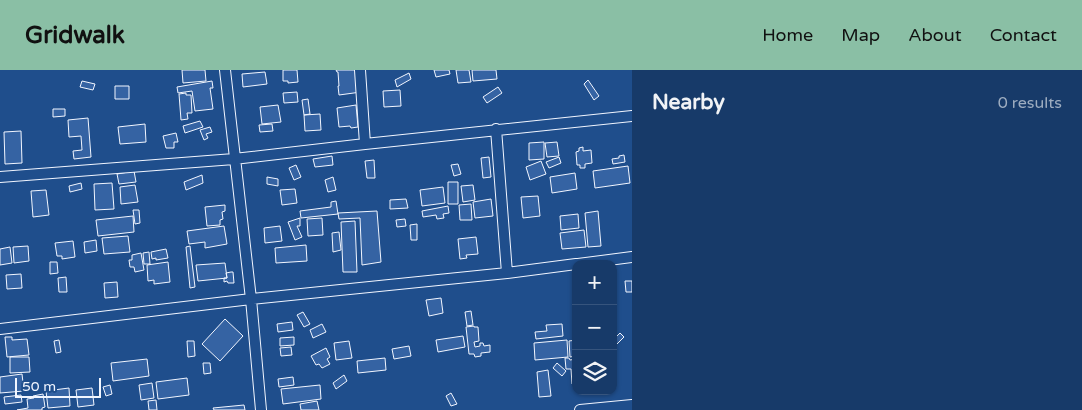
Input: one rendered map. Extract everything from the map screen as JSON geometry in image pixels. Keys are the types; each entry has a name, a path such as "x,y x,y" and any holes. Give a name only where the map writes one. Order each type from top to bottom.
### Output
{"street":[{"path":"225,70 261,410"},
{"path":"360,70 365,144"},
{"path":"0,177 234,159 496,129 632,116"},
{"path":"496,129 507,273"},
{"path":"608,260 632,257"},
{"path":"0,329 250,299 572,265"},
{"path":"580,410 632,405"}],"building":[{"path":"182,70 205,70 206,81 183,83"},
{"path":"283,70 297,70 298,82 288,83 288,81 283,81"},
{"path":"336,70 358,70 361,92 339,95 338,72"},
{"path":"434,70 449,70 450,74 436,77"},
{"path":"456,70 469,70 471,82 458,83"},
{"path":"472,70 496,70 497,79 473,81"},
{"path":"265,72 267,84 243,87 242,74"},
{"path":"409,73 411,79 397,87 395,80"},
{"path":"588,80 599,96 594,100 584,84"},
{"path":"82,81 95,84 93,90 80,87"},
{"path":"212,81 213,88 210,88 213,109 195,111 192,91 178,93 177,87"},
{"path":"115,86 129,86 129,99 115,99"},
{"path":"498,87 502,93 487,103 483,97"},
{"path":"400,90 401,106 384,107 383,91"},
{"path":"297,92 298,102 284,103 283,93"},
{"path":"186,93 186,95 191,95 192,113 187,113 188,119 181,120 179,94"},
{"path":"308,99 310,114 304,115 302,100"},
{"path":"278,105 281,122 262,124 260,107"},
{"path":"356,105 358,127 339,127 337,108"},
{"path":"53,109 65,109 65,116 53,117"},
{"path":"320,114 321,130 305,131 304,115"},
{"path":"88,118 91,157 74,159 73,151 82,150 81,136 69,137 68,120"},
{"path":"200,121 203,127 185,133 183,126"},
{"path":"145,124 146,142 120,144 118,127"},
{"path":"272,124 273,131 260,132 259,125"},
{"path":"210,127 212,132 206,134 208,138 204,140 200,130"},
{"path":"21,131 22,163 5,164 4,132"},
{"path":"176,133 178,142 174,142 174,148 166,148 163,136"},
{"path":"544,142 544,159 529,160 529,143"},
{"path":"557,142 559,156 547,157 545,143"},
{"path":"583,147 583,151 591,150 592,163 585,164 585,168 580,168 580,165 577,165 576,152 579,151 579,148"},
{"path":"624,155 625,162 613,164 612,159"},
{"path":"332,156 333,165 315,167 313,159"},
{"path":"489,157 491,177 483,178 481,158"},
{"path":"559,157 561,163 549,168 546,162"},
{"path":"374,160 375,178 367,178 365,161"},
{"path":"541,161 546,174 530,180 526,167"},
{"path":"458,164 461,174 454,176 451,165"},
{"path":"296,165 301,177 294,180 289,168"},
{"path":"628,166 630,183 595,188 593,171"},
{"path":"134,171 136,182 119,184 117,174"},
{"path":"575,173 577,189 552,193 550,177"},
{"path":"202,175 203,183 186,190 184,182"},
{"path":"267,177 278,179 278,186 267,184"},
{"path":"333,177 336,190 328,192 325,180"},
{"path":"448,182 458,182 458,204 448,204"},
{"path":"81,183 82,189 70,192 69,186"},
{"path":"112,183 114,209 95,210 94,184"},
{"path":"135,185 138,202 121,204 120,187"},
{"path":"473,185 475,200 463,202 461,186"},
{"path":"443,187 445,203 422,206 420,190"},
{"path":"295,189 297,203 282,205 280,190"},
{"path":"46,190 49,215 33,217 31,191"},
{"path":"538,196 540,216 523,218 521,197"},
{"path":"406,199 408,208 390,209 390,200"},
{"path":"491,199 493,216 475,218 473,202"},
{"path":"336,201 338,214 301,218 300,211 331,207 331,202"},
{"path":"471,204 472,220 460,220 459,205"},
{"path":"225,205 220,225 207,226 205,207"},
{"path":"448,206 449,213 443,214 444,218 437,219 436,215 423,217 422,211"},
{"path":"133,210 139,210 140,223 135,224"},
{"path":"377,211 381,262 362,265 360,218 339,219 338,213"},
{"path":"598,211 601,246 588,247 585,213"},
{"path":"578,214 579,228 561,230 560,216"},
{"path":"133,216 134,232 98,236 96,220"},
{"path":"300,218 300,226 297,226 302,237 295,240 288,222"},
{"path":"322,218 323,235 308,236 307,219"},
{"path":"405,219 406,226 397,227 396,220"},
{"path":"355,221 357,272 343,272 341,222"},
{"path":"417,224 417,240 411,240 410,225"},
{"path":"224,226 227,244 205,248 205,242 189,244 187,231"},
{"path":"280,226 282,241 265,243 264,228"},
{"path":"584,230 586,247 562,249 560,233"},
{"path":"339,232 341,250 333,252 332,233"},
{"path":"128,236 130,252 104,254 102,238"},
{"path":"476,237 478,254 466,255 467,258 460,259 458,239"},
{"path":"96,240 97,251 85,253 84,242"},
{"path":"73,241 75,257 62,259 62,256 57,256 55,243"},
{"path":"306,245 307,261 276,263 275,248"},
{"path":"28,246 29,261 14,263 13,247"},
{"path":"190,246 195,287 190,288 186,247"},
{"path":"10,247 12,263 0,265 0,249"},
{"path":"166,249 168,258 152,259 151,252"},
{"path":"149,252 150,264 144,264 143,253"},
{"path":"141,253 144,270 135,272 134,267 130,267 129,260 132,260 132,255"},
{"path":"50,262 57,262 58,273 50,274"},
{"path":"168,262 170,282 154,284 154,280 148,281 147,265"},
{"path":"225,263 227,278 198,281 196,265"},
{"path":"233,272 234,283 224,282 224,278 227,278 226,273"},
{"path":"21,274 22,288 7,289 6,275"},
{"path":"66,277 67,292 59,292 58,278"},
{"path":"625,281 632,281 632,292 626,292"},
{"path":"117,282 118,297 105,298 104,283"},
{"path":"441,298 443,313 429,316 426,300"},
{"path":"471,311 473,325 467,326 465,312"},
{"path":"303,312 310,324 304,327 297,315"},
{"path":"225,319 243,336 220,361 202,344"},
{"path":"292,322 293,330 278,332 277,324"},
{"path":"322,324 326,332 313,338 310,330"},
{"path":"562,324 563,336 536,339 535,332 547,331 546,325"},
{"path":"466,327 478,327 479,341 474,342 475,347 480,346 480,343 483,343 484,346 490,345 490,352 481,353 481,356 475,357 474,354 469,354"},
{"path":"620,333 624,337 617,344 617,336"},
{"path":"463,336 465,347 438,352 436,340"},
{"path":"5,337 12,337 12,340 27,339 29,355 7,357"},
{"path":"294,337 294,345 280,346 280,338"},
{"path":"59,340 61,352 56,353 54,341"},
{"path":"567,340 568,357 535,360 534,343"},
{"path":"187,341 194,341 195,356 188,357"},
{"path":"349,341 352,358 336,360 334,343"},
{"path":"569,341 572,341 572,357 570,357"},
{"path":"409,346 411,356 394,359 392,349"},
{"path":"291,347 292,355 281,356 280,348"},
{"path":"326,348 330,357 327,359 330,364 322,368 319,364 316,365 311,356"},
{"path":"10,357 29,357 30,372 10,373"},
{"path":"385,358 386,370 358,373 357,361"},
{"path":"565,358 569,358 572,360 572,384 571,369 566,369"},
{"path":"147,359 149,376 113,381 111,363"},
{"path":"203,363 210,363 211,373 204,374"},
{"path":"557,363 566,371 562,376 553,368"},
{"path":"548,370 551,396 539,397 537,372"},
{"path":"22,374 24,391 0,393 0,377"},
{"path":"344,375 347,381 336,389 333,383"},
{"path":"293,377 294,385 279,387 278,379"},
{"path":"187,378 189,395 158,399 156,382"},
{"path":"152,383 154,398 141,400 139,385"},
{"path":"110,385 112,394 106,396 103,387"},
{"path":"320,385 321,399 283,404 281,389"},
{"path":"69,388 70,406 48,408 46,391"},
{"path":"92,388 94,405 78,407 76,390"},
{"path":"451,393 457,404 451,406 446,396"},
{"path":"43,394 45,407 42,410 17,410 28,408 27,399"},
{"path":"21,395 22,402 5,404 4,397"},
{"path":"156,400 157,410 149,410 148,401"},
{"path":"317,401 319,410 301,410 300,404"},
{"path":"244,405 245,410 214,410 213,408"}]}
